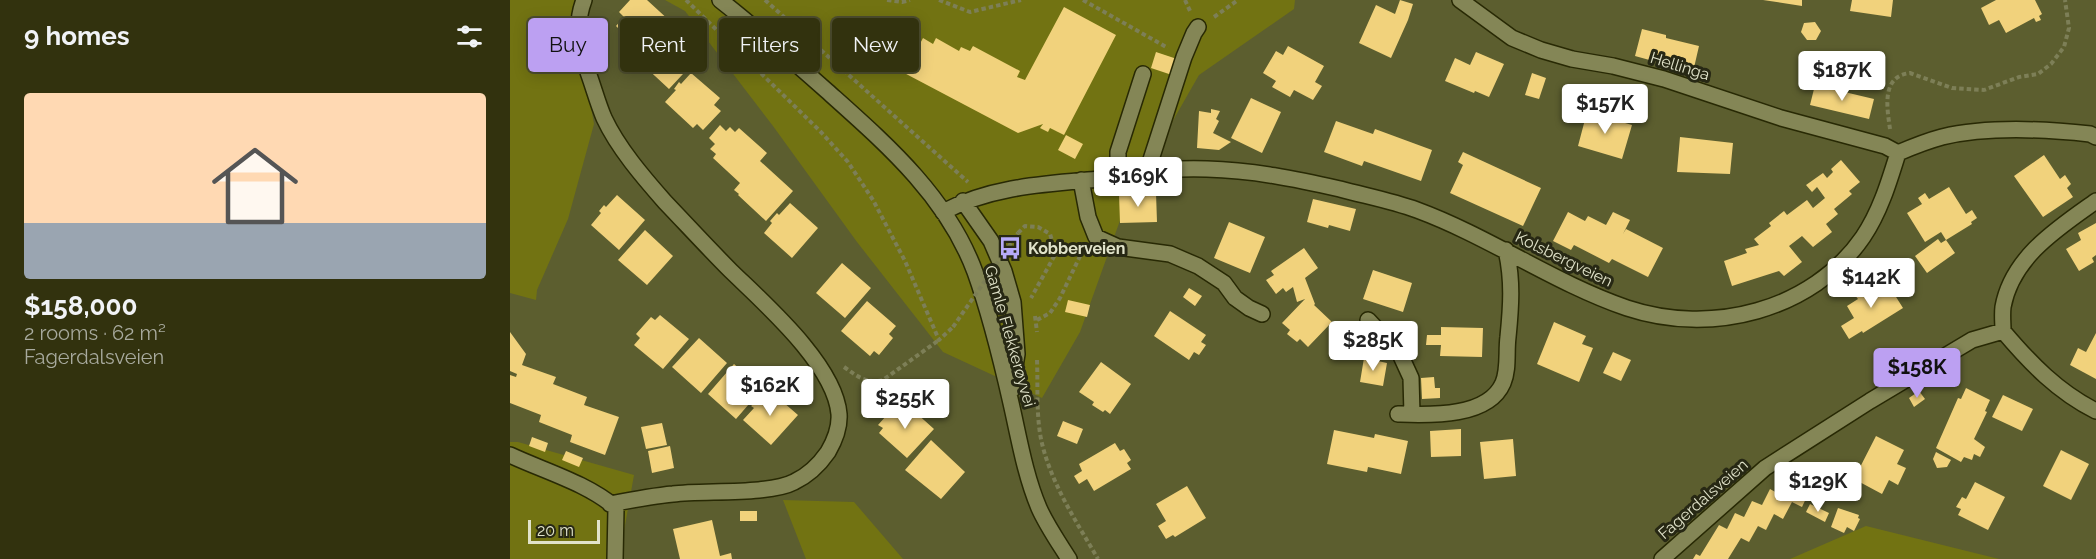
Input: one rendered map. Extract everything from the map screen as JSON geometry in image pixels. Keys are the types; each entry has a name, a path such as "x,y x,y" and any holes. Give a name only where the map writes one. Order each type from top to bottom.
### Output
{"street":[{"path":"584,0 580,9 578,30 581,53 604,117 614,136 665,201 706,246 786,324 817,364 833,391 839,412 839,428 833,444 811,472 792,483 769,488 674,494 610,504"},
{"name":"Gamle Flekkerøyvei","path":"720,0 884,142 921,181 944,212 975,272 993,330 1029,480 1039,509 1069,559"},
{"name":"Hellinga","path":"1460,0 1512,38 1540,50 1664,79 1781,118 1885,146 1898,153"},
{"path":"1147,172 1184,57 1198,27"},
{"path":"1118,176 1118,152 1143,74"},
{"path":"1898,153 1942,137 1967,133 2047,130 2090,134 2096,137"},
{"name":"Kolsbergveien","path":"944,212 963,201 1010,189 1147,172 1206,169 1291,178 1380,199 1418,211 1629,309 1695,319 1722,319 1745,315 1792,299 1834,269 1862,239 1871,223 1886,192 1898,153"},
{"path":"1081,180 1088,217 1096,237 1118,247 1170,254 1198,266 1224,283 1235,298 1249,309 1262,314"},
{"path":"963,201 991,241 1004,271 1013,302 1017,354 1010,397"},
{"path":"2096,201 2058,228 2028,256 2018,272 2003,307 2003,331 2045,376 2068,395 2096,411"},
{"path":"1368,320 1400,354 1411,378 1405,414 1429,415 1472,408 1492,398 1503,384 1507,365 1512,306 1511,278 1506,250"},
{"name":"Fagerdalsveien","path":"1662,559 1765,468 1972,340 2003,331"},
{"path":"510,455 567,480 616,508 615,559"}],"path":[{"path":"686,0 820,130 848,162 873,200 905,261 939,340"},
{"path":"765,0 967,180"},
{"path":"887,0 909,0"},
{"path":"939,0 970,12 1020,0"},
{"path":"1083,0 1184,57"},
{"path":"1888,105 1887,93 1893,81 1902,74 1910,74 1952,88 1984,90 2019,76 2038,74 2051,64 2064,47 2069,28 2066,0"},
{"path":"817,364 829,359 835,360 862,380 876,382 894,374 953,327 1018,233 1025,226 1038,226 1050,234 1056,253 1029,301"},
{"path":"1037,343 1037,321 1050,313 1060,298 1088,241 1096,237"},
{"path":"1037,355 1041,438 1064,499 1098,559"}],"green space":[{"path":"510,0 2096,0 2096,559 510,559"}],"shaded area":[{"path":"510,0 579,0 573,7 575,18 528,18 528,72 585,72 594,124 568,219 537,290 536,300 510,293"},
{"path":"665,0 1295,0 1294,9 1199,75 1127,201 1080,332 1042,398 943,352 857,242 732,72 820,72 820,18 719,18 719,55 707,40 707,18 690,18 685,11"},
{"path":"510,442 518,442 634,475 619,559 510,559"},
{"path":"783,500 854,502 903,559 806,559"},
{"path":"1866,526 1999,559 1790,559"}],"building":[{"path":"630,0 647,0 667,18 623,18 619,12"},
{"path":"1400,0 1413,4 1391,58 1359,43 1376,5 1395,14"},
{"path":"1763,0 1802,0 1802,6"},
{"path":"1852,0 1893,0 1891,17 1850,11"},
{"path":"1996,0 2035,0 2042,14 2039,16 2041,20 2036,22 2034,18 2006,33 1999,20 1989,25 1981,8"},
{"path":"1064,7 1116,35 1064,135 1050,128 1048,132 1040,128 1043,124 1018,133 902,72 919,72 919,46 923,38 933,44 936,38 959,51 961,47 970,51 973,46 1020,71 1017,77 1025,80"},
{"path":"1815,22 1821,31 1816,40 1807,40 1801,32 1804,23"},
{"path":"1642,29 1699,46 1693,72 1635,56"},
{"path":"1288,46 1324,66 1315,82 1322,86 1313,100 1294,90 1290,97 1272,87 1276,81 1263,73 1276,51 1283,55"},
{"path":"1156,52 1177,59 1172,75 1151,68"},
{"path":"1476,52 1504,64 1489,97 1445,81 1455,58 1470,65"},
{"path":"651,72 685,72 669,89"},
{"path":"691,73 720,98 714,105 721,111 703,130 697,124 693,128 665,102 676,90 674,89 679,82 681,84"},
{"path":"1532,73 1546,78 1539,99 1525,95"},
{"path":"1815,85 1874,99 1869,119 1810,105"},
{"path":"1251,98 1281,112 1262,153 1231,138"},
{"path":"1211,109 1220,111 1216,119 1219,121 1213,133 1231,142 1219,150 1197,148 1199,111 1211,113"},
{"path":"1587,112 1632,125 1622,159 1578,146"},
{"path":"1336,121 1373,134 1375,129 1432,150 1421,181 1364,161 1362,166 1324,152"},
{"path":"720,125 726,131 730,127 735,132 739,128 767,153 760,161 793,191 766,221 738,195 734,190 740,183 713,158 716,154 710,149 715,144 709,138"},
{"path":"1066,135 1083,144 1075,159 1058,150"},
{"path":"1680,137 1733,143 1730,174 1677,172"},
{"path":"1463,152 1541,188 1523,226 1450,193 1463,165 1458,162"},
{"path":"2044,155 2060,179 2065,175 2071,184 2067,188 2073,197 2043,217 2014,176"},
{"path":"1841,160 1860,182 1849,191 1852,194 1834,209 1838,214 1826,224 1832,232 1813,247 1802,236 1789,246 1802,262 1784,276 1779,271 1732,286 1724,261 1747,253 1745,249 1759,245 1754,239 1771,226 1769,223 1784,211 1787,215 1807,200 1813,208 1825,198 1817,187 1812,192 1806,185 1823,173 1827,178 1833,172 1831,169"},
{"path":"1949,187 1966,214 1972,210 1977,218 1971,222 1972,224 1946,240 1941,232 1925,242 1907,213 1922,204 1918,198 1925,193 1929,199"},
{"path":"1156,193 1157,222 1120,223 1119,194"},
{"path":"617,195 645,220 619,250 591,225 601,213 599,211 604,205 606,207"},
{"path":"1313,199 1356,209 1350,231 1307,222"},
{"path":"790,203 818,228 792,258 764,233 772,223 770,221"},
{"path":"1568,212 1585,221 1588,216 1606,225 1613,212 1630,220 1623,234 1626,229 1663,248 1648,277 1612,259 1609,263 1574,245 1571,250 1553,241"},
{"path":"1229,222 1265,237 1250,273 1214,258"},
{"path":"2096,223 2096,255 2092,258 2094,262 2079,271 2066,249 2081,240 2078,233"},
{"path":"645,230 673,256 647,285 618,260"},
{"path":"1938,239 1941,243 1946,240 1955,253 1927,273 1915,256"},
{"path":"1304,248 1318,268 1305,278 1314,305 1332,322 1308,347 1300,339 1297,342 1287,334 1290,330 1282,323 1305,299 1297,302 1293,287 1286,292 1283,288 1276,294 1266,280 1274,275 1271,271"},
{"path":"842,263 871,288 845,318 816,293"},
{"path":"1373,270 1412,283 1403,312 1363,299"},
{"path":"1886,281 1903,308 1849,339 1841,326 1854,318 1847,306 1858,299 1854,294 1871,283 1875,289"},
{"path":"1189,288 1202,296 1195,306 1183,297"},
{"path":"1068,300 1090,305 1087,317 1065,312"},
{"path":"867,301 896,326 889,334 893,338 879,355 874,351 870,356 841,331"},
{"path":"1170,311 1206,335 1201,342 1206,345 1199,355 1194,352 1189,360 1154,336"},
{"path":"660,315 689,339 663,369 634,345 640,338 636,334 651,317 655,320"},
{"path":"1554,322 1586,336 1582,344 1593,348 1579,382 1537,364"},
{"path":"1441,327 1483,328 1482,357 1440,356 1441,345 1426,345 1427,335 1441,335"},
{"path":"510,332 526,354 522,365 556,377 553,384 587,397 584,405 619,417 605,455 570,442 572,435 539,422 541,415 510,403 510,375 516,377 517,374 510,371"},
{"path":"2096,333 2096,379 2070,365 2078,348 2086,352"},
{"path":"699,338 727,363 701,393 672,367"},
{"path":"1613,352 1631,360 1621,381 1603,373"},
{"path":"1364,358 1387,363 1383,386 1360,382"},
{"path":"1101,362 1131,384 1110,414 1092,405 1094,402 1079,392"},
{"path":"734,364 762,389 736,419 708,394"},
{"path":"1434,377 1435,388 1440,388 1440,398 1422,399 1421,378"},
{"path":"1966,388 1990,400 1974,439 1985,447 1980,457 1974,454 1972,460 1964,457 1961,462 1936,448 1958,398 1961,399"},
{"path":"769,390 798,415 771,445 743,420 754,408 751,406 759,402"},
{"path":"1919,391 1925,399 1914,407 1909,398"},
{"path":"2003,395 2033,409 2022,431 1992,417"},
{"path":"905,403 934,429 907,458 879,433 883,428 878,425 895,406 899,410"},
{"path":"1063,421 1083,429 1077,444 1057,436"},
{"path":"662,423 667,445 646,449 641,427"},
{"path":"1461,429 1461,456 1431,457 1430,431"},
{"path":"1334,430 1374,438 1375,434 1408,441 1401,474 1368,467 1367,472 1327,464"},
{"path":"1876,436 1904,450 1897,464 1906,468 1898,485 1889,480 1882,494 1854,479"},
{"path":"532,437 548,443 545,452 529,446"},
{"path":"1513,439 1516,476 1484,479 1480,442"},
{"path":"931,440 965,472 941,499 905,470"},
{"path":"1115,443 1120,451 1124,449 1131,460 1127,463 1131,469 1094,491 1087,479 1079,484 1074,476 1082,471 1079,464"},
{"path":"670,446 674,468 652,473 648,451"},
{"path":"2061,450 2089,464 2071,500 2043,486"},
{"path":"566,451 583,458 579,467 562,460"},
{"path":"1936,452 1951,460 1947,467 1937,468 1933,459"},
{"path":"1788,478 1810,490 1802,507 1792,502 1783,519 1774,514 1766,530 1758,526 1749,542 1741,538 1728,559 1693,559 1696,554 1700,556 1719,525 1727,529 1735,513 1744,517 1752,501 1762,505 1770,489 1779,494"},
{"path":"1975,482 2005,497 1988,530 1958,515 1961,509 1956,507 1962,497 1966,499"},
{"path":"1187,486 1206,518 1175,537 1173,535 1166,539 1158,526 1166,521 1156,504"},
{"path":"1810,504 1829,513 1825,522 1806,512"},
{"path":"1838,508 1859,515 1860,519 1854,531 1847,527 1844,533 1831,527"},
{"path":"740,511 757,511 757,521 740,521"},
{"path":"712,520 720,556 731,553 732,559 680,559 673,529"}],"place":[{"name":"Kobberveien","path":"1010,248"}]}
